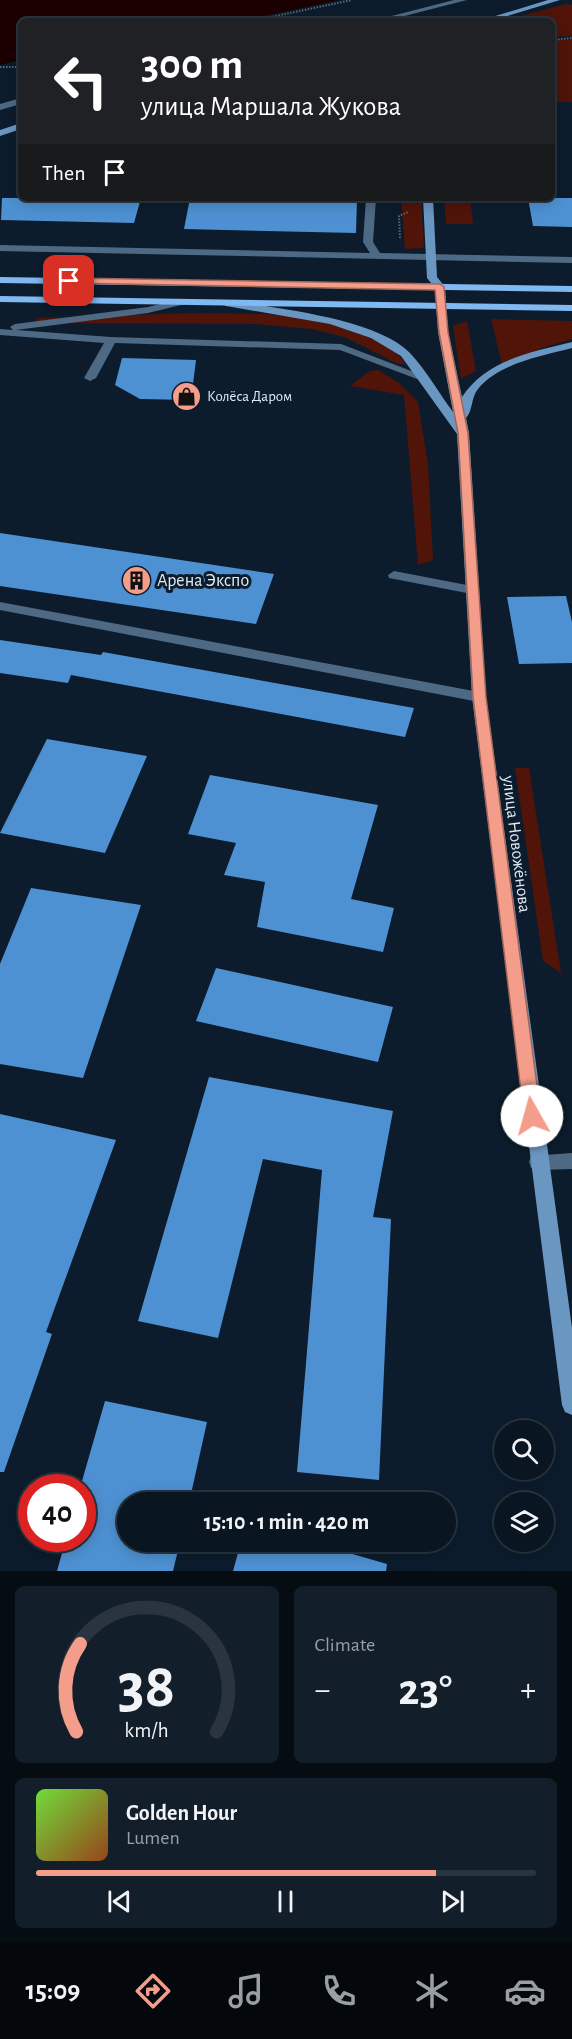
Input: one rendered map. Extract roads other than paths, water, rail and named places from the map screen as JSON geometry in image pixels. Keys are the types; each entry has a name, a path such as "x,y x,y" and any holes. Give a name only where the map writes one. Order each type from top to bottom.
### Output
{"main road":[{"path":"0,280 572,289"},
{"path":"0,299 572,308"}],"street":[{"path":"388,18 463,0"},
{"path":"493,18 556,0"},
{"path":"0,107 18,102"},
{"path":"0,133 18,127"},
{"path":"371,201 368,242 377,257"},
{"name":"улица Новожёнова","path":"428,201 432,278 440,287 443,332 463,433 479,697 538,1162 572,1406"},
{"path":"0,248 430,259 572,260"},
{"path":"0,330 148,310 181,302"},
{"path":"226,303 332,321 375,336 405,354 463,433"},
{"path":"0,330 111,340 341,347 421,377"},
{"path":"90,378 111,340"},
{"path":"463,433 463,404 471,387 494,371 572,345"},
{"path":"394,575 472,590"},
{"path":"0,606 479,697"},
{"path":"538,1162 572,1161"}],"place":[{"name":"Колёса Даром","path":"186,396"},
{"name":"Арена Экспо","path":"136,580"}]}
